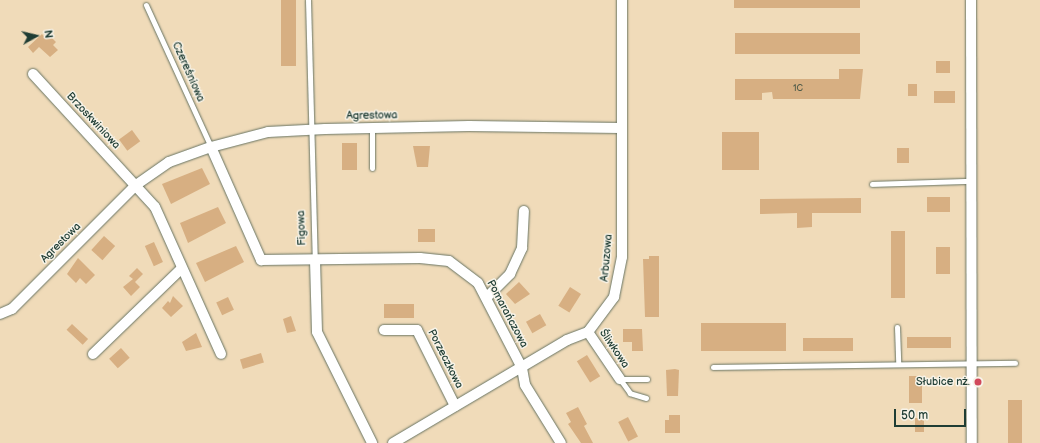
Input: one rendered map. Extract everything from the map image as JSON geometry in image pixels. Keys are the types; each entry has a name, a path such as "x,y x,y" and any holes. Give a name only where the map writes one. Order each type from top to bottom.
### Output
{"street":[{"name":"Arbuzowa","path":"588,332 614,297 620,277 622,0"},
{"path":"971,0 970,181 972,443"},
{"name":"Brzoskwiniowa","path":"33,74 136,185"},
{"name":"Agrestowa","path":"0,314 12,309 136,185 169,162 211,147 268,132 310,130 469,126 620,128"},
{"name":"Pomarańczowa","path":"211,147 261,260 420,258 449,261 478,282 522,368 525,385 561,443"},
{"path":"136,185 155,207 181,269 221,354"},
{"path":"486,297 510,274 522,248 524,211"},
{"name":"Figowa","path":"314,260 317,332 372,443"},
{"path":"93,354 181,269"},
{"name":"Porzeczkowa","path":"384,330 416,330 455,406"},
{"path":"393,443 567,340 588,332"},
{"name":"Śliwkowa","path":"588,332 620,379"}],"lane":[{"name":"Figowa","path":"308,0 314,260"},
{"name":"Czereśniowa","path":"146,5 211,147"},
{"path":"372,128 372,168"},
{"path":"872,184 970,181"},
{"path":"897,327 898,364"},
{"path":"714,367 1015,363"},
{"path":"620,379 647,379"},
{"path":"620,379 630,393 646,398"}],"building":[{"path":"281,0 296,0 296,66 281,66"},
{"path":"734,0 860,0 860,8 734,8"},
{"path":"735,33 860,33 860,54 735,54"},
{"path":"42,34 45,38 49,35 56,42 53,45 58,50 50,57 39,47 33,53 28,47"},
{"path":"936,61 950,61 950,73 936,73"},
{"path":"839,69 863,69 860,99 773,99 772,92 762,93 762,100 735,100 735,79 839,79"},
{"path":"908,84 917,84 917,96 908,96"},
{"path":"934,91 955,91 955,103 934,103"},
{"path":"132,130 140,141 127,151 119,139"},
{"path":"722,132 759,132 759,170 722,170"},
{"path":"342,143 357,143 357,170 342,170"},
{"path":"413,146 430,146 428,167 417,167"},
{"path":"897,148 909,148 909,163 897,163"},
{"path":"202,168 210,184 171,204 162,184"},
{"path":"927,197 950,197 950,212 927,212"},
{"path":"861,198 861,213 812,213 812,227 797,228 797,213 760,214 760,199"},
{"path":"218,207 226,223 188,243 180,223"},
{"path":"418,229 435,229 435,242 418,242"},
{"path":"891,231 905,231 905,298 891,298"},
{"path":"104,236 115,246 102,260 91,250"},
{"path":"154,242 163,262 154,266 145,246"},
{"path":"236,246 244,262 205,282 196,263"},
{"path":"936,247 950,247 950,274 936,274"},
{"path":"649,256 659,256 659,317 645,317 643,259 649,259"},
{"path":"78,258 95,275 86,284 80,278 76,283 67,274"},
{"path":"137,268 143,274 135,282 140,287 131,296 123,287 133,279 129,276"},
{"path":"519,282 530,294 515,304 506,294"},
{"path":"570,287 581,294 569,313 558,306"},
{"path":"173,296 183,306 171,317 162,308 168,301 170,303"},
{"path":"228,297 234,310 222,315 216,302"},
{"path":"384,304 414,304 414,318 384,318"},
{"path":"540,314 546,325 532,333 526,322"},
{"path":"291,316 296,331 287,333 283,319"},
{"path":"701,323 786,323 786,351 701,351"},
{"path":"72,324 88,339 83,345 67,330"},
{"path":"623,329 642,329 643,351 632,351 632,342 623,342"},
{"path":"196,333 202,347 186,351 182,342"},
{"path":"907,337 951,337 951,348 907,348"},
{"path":"803,338 853,338 853,351 803,351"},
{"path":"121,348 130,358 118,368 109,359"},
{"path":"261,353 264,363 243,369 240,359"},
{"path":"587,355 600,376 590,383 577,361"},
{"path":"666,370 679,370 678,396 667,396"},
{"path":"909,376 922,376 922,403 909,403"},
{"path":"1008,400 1022,400 1022,443 1008,443"},
{"path":"578,407 587,424 584,426 593,443 581,443 568,424 571,422 566,413"},
{"path":"669,415 680,415 680,433 665,433 665,420 669,420"},
{"path":"628,417 638,437 628,442 618,422"},
{"path":"915,418 924,418 924,432 915,432"}],"place":[{"name":"Słubice nż.","path":"978,382"}]}
